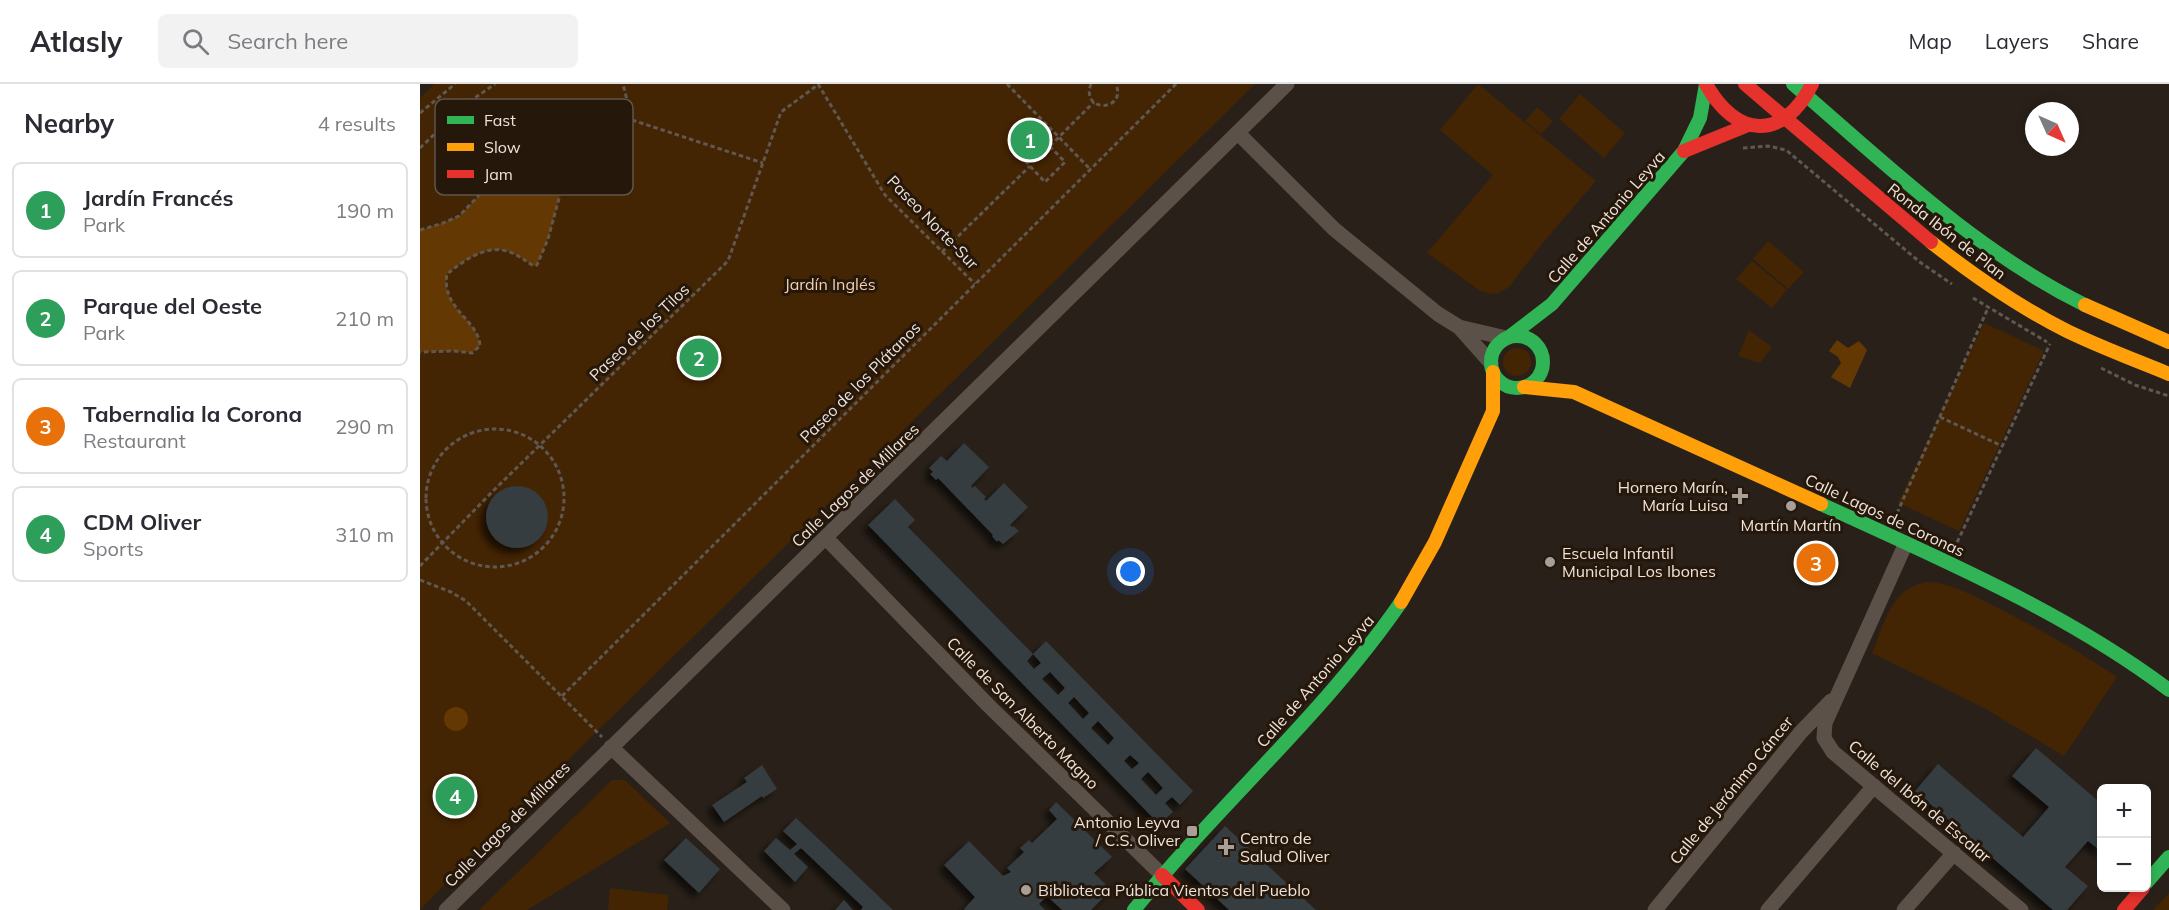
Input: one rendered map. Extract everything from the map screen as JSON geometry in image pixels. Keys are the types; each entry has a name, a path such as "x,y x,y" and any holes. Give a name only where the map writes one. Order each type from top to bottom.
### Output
{"street":[{"name":"Calle Lagos de Millares","path":"446,910 1287,84"},
{"path":"1706,84 1721,110 1733,120 1748,125 1773,124 1785,119 1810,90"},
{"name":"Calle de Antonio Leyva","path":"1508,338 1552,304 1684,151 1701,118 1706,84"},
{"name":"Ronda Ibón de Plan","path":"1745,84 1909,225 1970,273 2065,330 2108,351 2169,374"},
{"name":"Ronda Ibón de Plan","path":"1793,84 1810,90 1941,212 1987,246 2110,319 2169,342"},
{"name":"Calle de Antonio Leyva","path":"1684,151 1748,125"},
{"path":"1238,133 1334,229 1458,327 1492,367 1503,384 1521,388 1537,379 1541,373 1541,353 1526,338 1508,338 1458,327"},
{"name":"Calle de Antonio Leyva","path":"1541,353 1552,304"},
{"path":"1492,367 1495,349 1508,338"},
{"name":"Calle Lagos de Coronas","path":"1541,353 1556,374 1574,392"},
{"name":"Calle de Antonio Leyva","path":"1134,910 1162,875 1330,693 1381,631 1406,595 1435,542 1493,411 1492,367"},
{"name":"Calle de Antonio Leyva","path":"1493,411 1521,388"},
{"name":"Calle Lagos de Coronas","path":"1521,388 1574,392 1906,543 2055,616 2127,660 2169,690"},
{"name":"Calle de San Alberto Magno","path":"826,538 988,705 1198,910"},
{"name":"Calle del Ibón de Escalar","path":"1906,543 1825,723 1824,738 1833,752 2021,910"},
{"name":"Calle de Jerónimo Cáncer","path":"1655,910 1801,732 1838,695"},
{"path":"611,747 783,910"},
{"path":"1768,910 1874,786"},
{"path":"1904,910 1954,853"},
{"path":"2151,877 2169,857"},
{"path":"2124,910 2140,892"}],"path":[{"path":"437,99 456,84"},
{"path":"473,99 495,84"},
{"path":"623,84 627,99"},
{"name":"Paseo de los Tilos","path":"420,566 728,261 782,112 819,84"},
{"name":"Paseo Norte-Sur","path":"819,84 885,195 975,284"},
{"path":"1007,84 1090,169"},
{"path":"1091,84 1089,94 1094,102 1102,106 1112,103 1118,95 1116,84"},
{"name":"Paseo de los Plátanos","path":"562,696 1176,84"},
{"path":"420,113 435,101"},
{"path":"1050,146 1094,102"},
{"path":"633,120 763,163"},
{"path":"1034,130 1050,146 1065,162 1046,182 1014,149 1034,130"},
{"path":"420,148 435,134"},
{"path":"942,252 1030,166"},
{"path":"420,230 459,216 479,195"},
{"path":"420,352 472,353 480,346 477,335 451,300 445,287 447,274 471,256 492,250 508,252 534,266 537,264 548,239 560,195"},
{"path":"1887,535 1988,308"},
{"path":"1947,563 2050,344"},
{"path":"1940,417 2002,446"},
{"path":"499,428 521,433 540,445 554,461 562,482 564,505 558,527 544,546 525,560 503,567 479,565 458,557 442,543 429,520 425,498 429,474 440,455 456,440 477,430 499,428"},
{"path":"420,580 451,592 466,601 611,747"}],"green space":[{"name":"Jardín Inglés","path":"434,84 1255,84 558,770 420,910 420,98"},
{"path":"1478,84 1596,181 1541,245 1509,287 1491,294 1479,290 1427,253 1493,175 1440,130"},
{"path":"1580,94 1625,133 1604,158 1559,119"},
{"path":"1537,107 1553,121 1541,134 1525,121"},
{"path":"1768,241 1804,272 1788,289 1753,259"},
{"path":"1752,261 1787,290 1772,308 1736,279"},
{"path":"1984,323 2044,351 1959,531 1898,503"},
{"path":"1749,330 1772,347 1760,363 1738,356"},
{"path":"1517,348 1527,352 1531,362 1527,372 1517,376 1507,372 1503,362 1507,352"},
{"path":"1925,582 1952,587 1994,606 2056,639 2117,677 2064,756 1984,708 1872,653 1887,615 1895,602 1909,589"},
{"path":"612,780 625,780 670,823 527,910 479,910"},
{"path":"610,888 669,895 667,910 608,910"},
{"path":"2169,893 2169,910 2153,910"}],"shaded area":[{"path":"479,195 560,195 548,239 537,265 534,266 508,252 489,250 471,257 447,274 449,296 474,329 480,346 472,353 420,352 420,230 459,216"},
{"path":"1837,340 1848,348 1859,341 1867,350 1850,388 1831,377 1841,363 1838,357 1829,351"},
{"path":"456,707 465,710 468,719 465,728 456,731 447,728 444,719 447,710"}],"building":[{"path":"964,443 989,467 971,486 972,488 975,486 986,497 984,499 986,501 1004,483 1028,507 1010,525 1019,531 1003,544 998,540 997,542 993,535 938,478 936,480 930,474 933,472 929,468 941,456 947,461"},
{"path":"517,486 534,491 539,495 543,500 548,517 543,534 539,539 534,543 517,548 500,543 495,539 491,534 486,517 491,500 495,495 500,491"},
{"path":"895,499 915,520 908,527 1033,654 1046,641 1193,791 1180,805 1172,797 1165,803 1173,812 1159,824 868,525","holes":["1033,654 1041,663 1034,669 1027,661","1050,672 1065,688 1058,695 1042,679","1074,697 1089,713 1083,719 1068,703","1098,721 1114,738 1108,745 1091,728","1130,755 1139,763 1132,769 1124,761","1148,772 1163,788 1156,795 1141,779"]},
{"path":"2036,748 2097,800 2097,848 2088,841 2065,867 2088,886 2067,910 2053,910 1915,791 1938,764 2023,837 2049,807 2012,776"},
{"path":"762,765 777,789 763,798 762,796 724,822 712,805 747,782 744,778"},
{"path":"1056,802 1112,857 1094,873 1111,890 1091,910 1062,910 1047,896 1039,904 1045,910 965,910 975,897 944,865 969,841 1003,876 1011,872 1007,868 1024,852 1020,848 1029,840 1032,843 1057,819 1049,810"},
{"path":"796,818 893,910 861,910 863,907 801,848 794,854 808,867 795,882 764,851 776,838 790,850 797,844 783,831"},
{"name":"Centro de Salud Oliver","path":"1225,826 1316,910 1229,910 1185,869"},
{"path":"686,838 720,869 699,893 664,860"},
{"path":"844,900 853,910 835,910"}],"traffic: fast":[{"path":"1509,337 1552,304 1684,151 1700,118 1706,84"},
{"path":"1793,84 1897,175 1968,232 2044,283 2085,305"},
{"path":"1517,336 1527,338 1535,344 1541,352 1543,362 1541,372 1535,380 1527,386 1517,388 1507,386 1499,380 1493,372 1491,362 1493,352 1499,344 1507,338 1517,336"},
{"path":"1821,504 1956,566 2044,611 2087,635 2169,690"},
{"path":"1134,910 1339,682 1401,602"},
{"path":"2151,877 2169,857"}],"traffic: slow":[{"path":"1931,242 1997,290 2049,322 2169,374"},
{"path":"2085,305 2169,342"},
{"path":"1401,602 1435,542 1493,411 1493,372"},
{"path":"1524,387 1574,392 1821,504"}],"traffic: jam":[{"path":"1706,84 1718,102 1731,115 1745,123 1759,126 1774,124 1787,116 1800,103 1812,84"},
{"path":"1745,84 1931,242"},
{"path":"1684,151 1748,125"},
{"path":"1162,875 1198,910"},
{"path":"2124,910 2140,892"}],"place":[{"name":"Jardín Francés","path":"1030,140"},
{"name":"Parque del Oeste","path":"699,358"},
{"name":"Hornero Marín, María Luisa","path":"1740,496"},
{"name":"Martín Martín","path":"1791,506"},
{"name":"Escuela Infantil Municipal Los Ibones","path":"1550,562"},
{"name":"Tabernalia la Corona","path":"1816,563"},
{"name":"CDM Oliver","path":"455,796"},
{"name":"Antonio Leyva / C.S. Oliver","path":"1192,831"},
{"name":"Centro de Salud Oliver","path":"1226,847"},
{"name":"Biblioteca Pública Vientos del Pueblo","path":"1026,890"}]}
